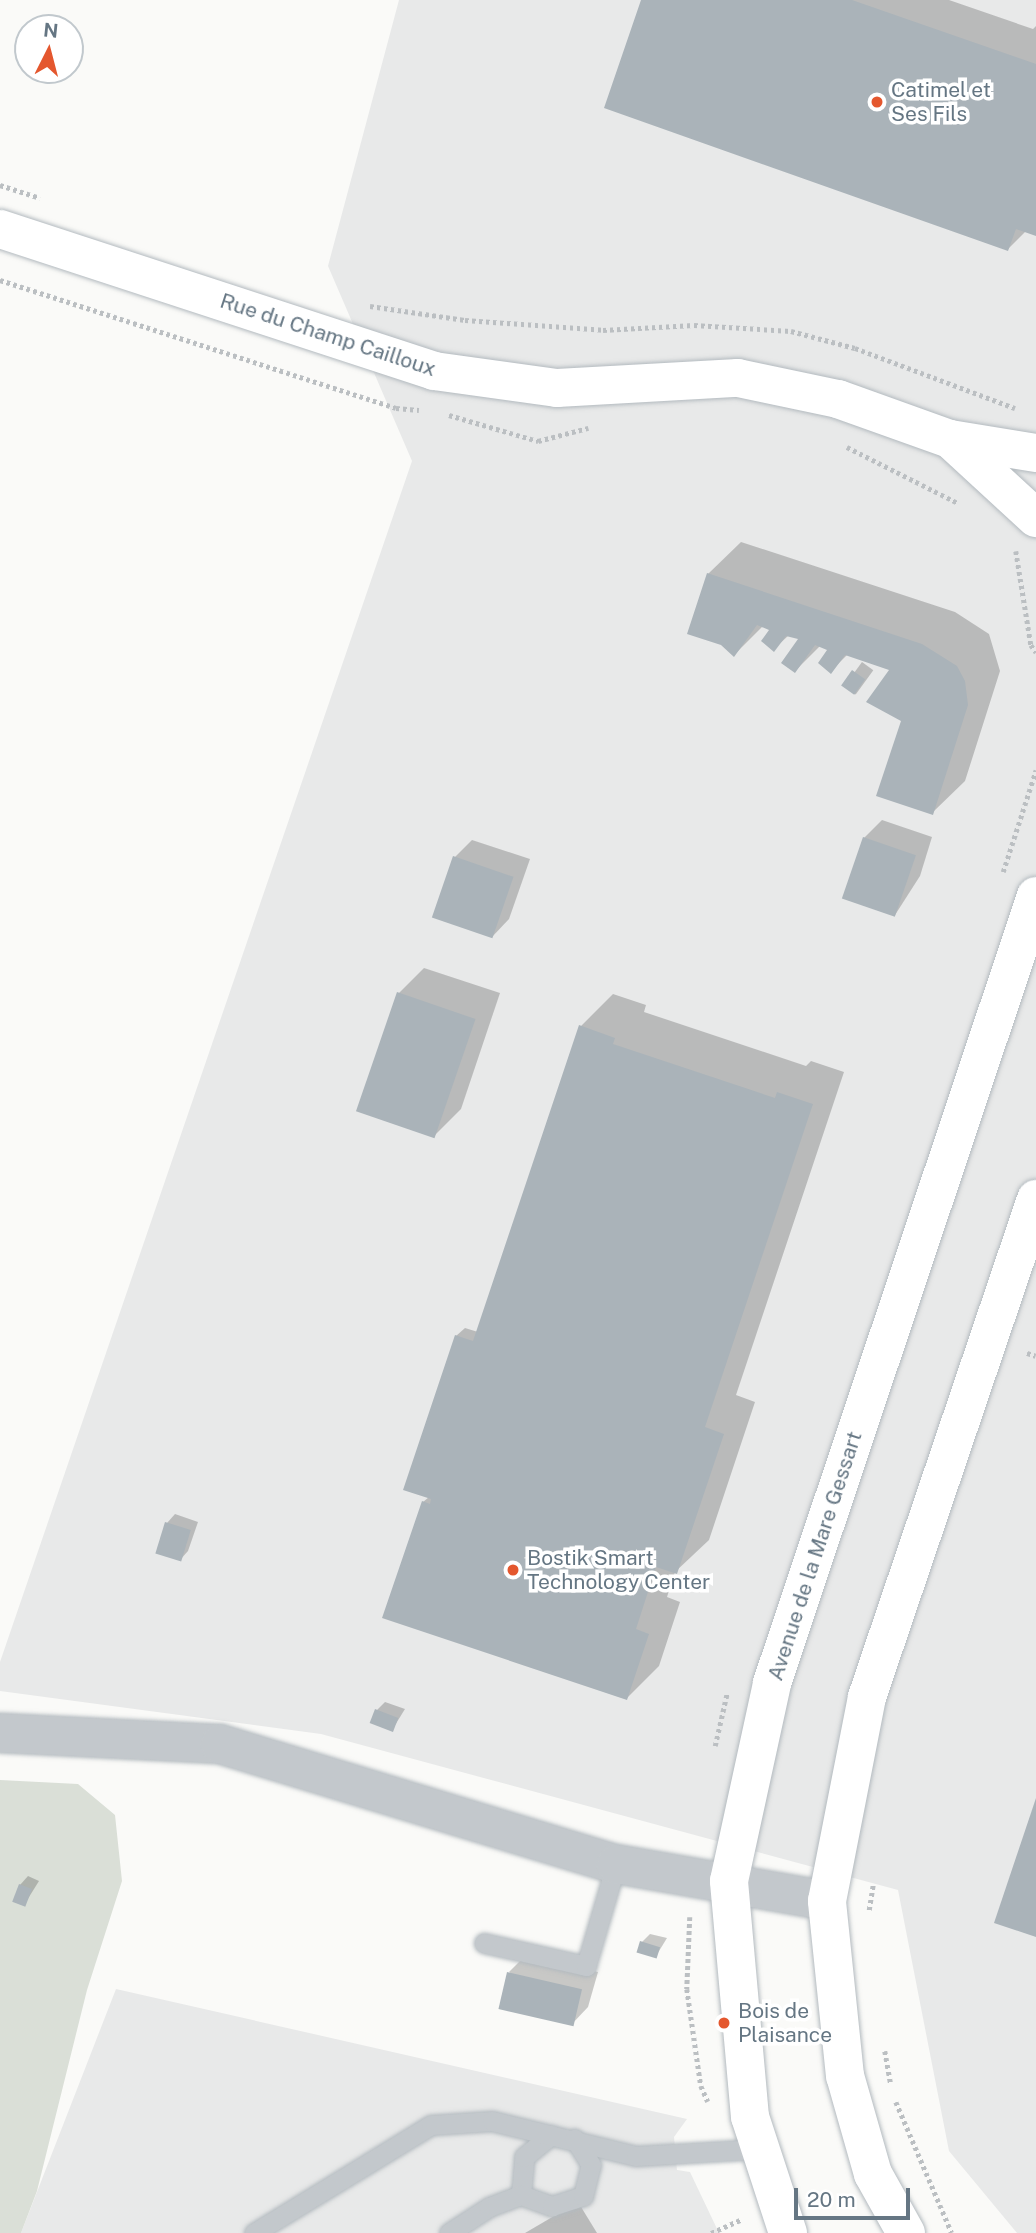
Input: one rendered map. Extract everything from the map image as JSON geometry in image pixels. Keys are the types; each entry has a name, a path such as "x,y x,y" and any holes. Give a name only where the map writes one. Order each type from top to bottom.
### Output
{"street":[{"name":"Rue du Champ Cailloux","path":"0,229 434,371 556,388 738,378 838,399 950,439 1036,453"},
{"name":"Rue du Champ Cailloux","path":"950,439 1030,511"},
{"name":"Avenue de la Mare Gessart","path":"788,2233 758,2149 737,2011 729,1881 772,1683 1036,895"},
{"path":"906,2233 873,2174 845,2076 827,1900 867,1697 1036,1199"},
{"path":"0,1733 220,1744 616,1864 729,1881 827,1900"}],"lane":[{"path":"484,1943 586,1966 616,1864"},
{"path":"254,2233 430,2125 492,2122 575,2139 636,2156 758,2149"},
{"path":"521,2195 524,2157 551,2135"},
{"path":"449,2233 489,2207 521,2195 551,2206 583,2196 592,2165 575,2139"}],"path":[{"path":"0,184 47,200"},
{"path":"366,306 465,320 603,330 694,325 791,331 855,348 1017,409"},
{"path":"1030,511 1015,548 1031,645 1036,652"},
{"path":"1024,1364 1032,1341"},
{"path":"1027,1353 1036,1356"},
{"path":"870,1925 875,1871"},
{"path":"883,2042 893,2094 952,2233"},
{"path":"711,2233 750,2216"}],"shaded area":[{"path":"399,0 1036,0 1036,2233 1017,2233 949,2151 898,1890 321,1734 0,1691 0,1662 412,461 328,266"},
{"path":"0,1780 78,1784 115,1815 122,1881 87,1990 37,2191 21,2233 0,2233"},
{"path":"116,1989 687,2119 674,2137 677,2170 690,2172 719,2233 21,2233"}],"building":[{"path":"641,0 852,0 1036,64 1036,236 1016,229 1008,251 604,108"},
{"path":"707,573 922,644 957,666 965,681 968,705 933,815 876,796 901,721 866,702 889,670 845,655 831,674 818,663 827,650 815,645 795,673 781,663 798,639 786,636 774,652 761,641 769,630 757,625 734,657 721,645 687,634"},
{"path":"852,670 865,679 854,695 841,686"},
{"path":"863,837 916,855 895,917 842,898"},
{"path":"453,856 514,877 492,938 432,917"},
{"path":"397,992 475,1019 434,1138 356,1111"},
{"path":"579,1025 615,1038 613,1044 775,1098 777,1092 813,1104 705,1427 724,1434 677,1574 656,1567 636,1629 649,1634 627,1700 382,1618 422,1501 430,1504 431,1499 403,1490 455,1335 473,1341"},
{"path":"165,1522 191,1530 181,1561 155,1554"},
{"path":"375,1709 398,1718 393,1732 370,1723"},
{"path":"1036,1798 1036,1937 994,1923"},
{"path":"19,1884 32,1889 25,1907 12,1902"},
{"path":"640,1941 660,1947 657,1959 636,1952"},
{"path":"507,1972 582,1989 573,2026 498,2009"}],"place":[{"name":"Catimel et Ses Fils","path":"877,102"},
{"name":"Bostik Smart Technology Center","path":"513,1570"},
{"name":"Bois de Plaisance","path":"724,2023"}]}
